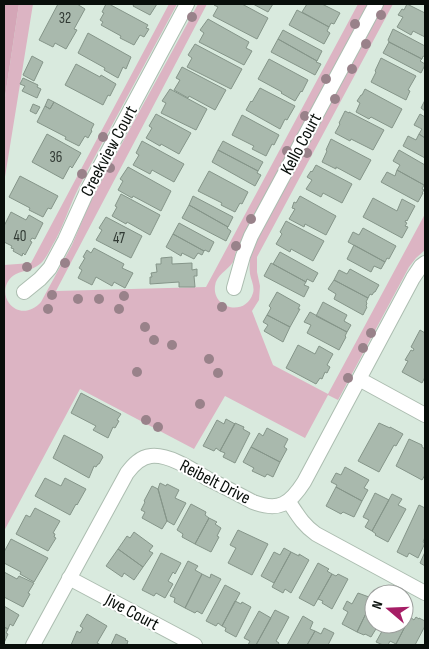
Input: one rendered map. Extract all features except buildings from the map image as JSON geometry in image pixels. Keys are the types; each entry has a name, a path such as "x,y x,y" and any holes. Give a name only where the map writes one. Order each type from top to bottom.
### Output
{"street":[{"name":"Creekview Court","path":"24,292 50,268 64,243 89,187 187,4"},
{"name":"Kello Court","path":"234,288 248,242 376,4"},
{"path":"425,263 414,278 303,485 289,502 301,521 316,534 425,593"},
{"path":"359,379 425,415"},
{"name":"Reibelt Drive","path":"33,645 127,473 138,461 151,456 159,456 175,461 261,505 279,506 289,502"},
{"name":"Jive Court","path":"69,578 195,645"}],"shaded area":[{"path":"4,4 19,4 4,104"},
{"path":"19,4 33,4 4,183 4,104"},
{"path":"169,4 177,4 83,180 45,259 34,268 16,274 7,283 5,291 7,299 13,307 25,311 41,302 72,245 90,202 198,4 207,4 56,291 206,287 358,4 369,4 236,251 233,262 217,279 215,294 224,305 230,307 244,305 249,301 253,293 250,276 251,251 384,4 393,4 257,257 257,272 260,286 259,300 252,311 273,365 328,394 425,214 425,250 409,267 338,400 328,395 305,438 225,396 194,449 80,389 4,531 4,265 31,263"}]}
